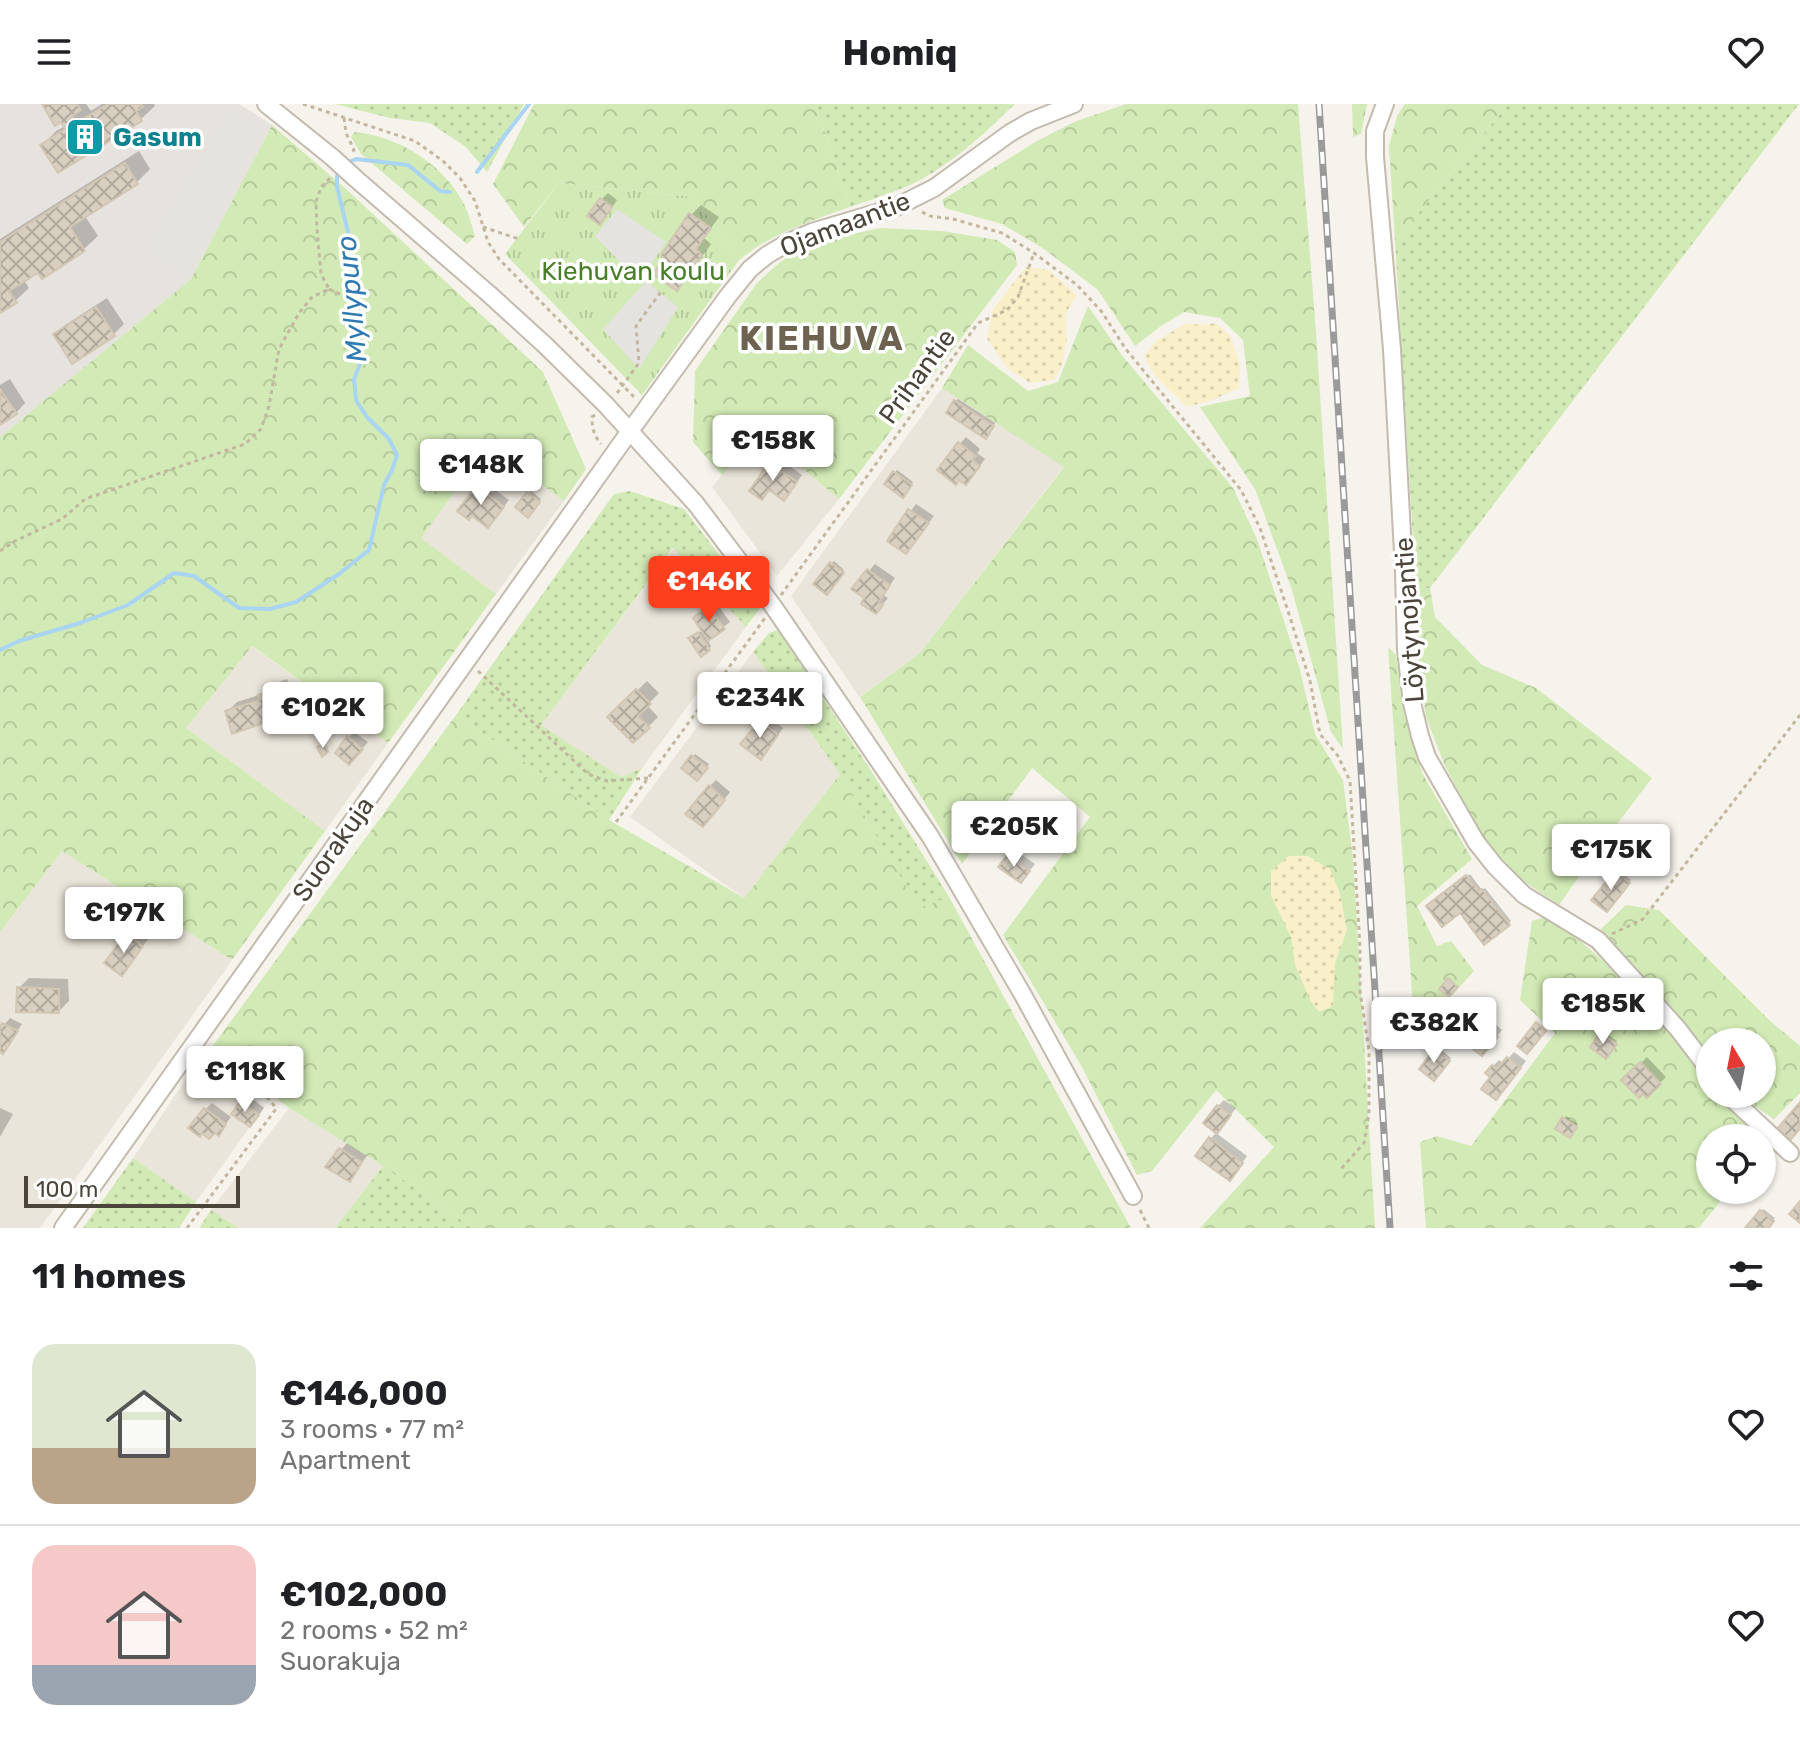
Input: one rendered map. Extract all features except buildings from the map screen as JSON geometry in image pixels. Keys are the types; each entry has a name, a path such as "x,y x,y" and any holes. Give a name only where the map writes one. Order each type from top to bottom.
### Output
{"street":[{"path":"266,104 339,162 546,346 606,405 696,504 773,606 930,836 1023,995 1133,1196"},
{"name":"Ojamaantie","path":"630,431 728,296 750,269 767,255 812,232 896,207 934,188 1010,133 1074,104"},
{"name":"Löytynojantie","path":"1385,104 1375,131 1375,157 1393,365 1406,649 1412,703 1420,736 1427,757 1450,797 1476,842 1495,866 1524,895 1598,940 1696,1053"},
{"name":"Suorakuja","path":"63,1228 630,431"},
{"path":"1742,1108 1790,1153"}],"path":[{"path":"303,104 415,141 443,161 460,178 475,201 488,242 499,259 646,409"},
{"path":"344,118 346,133 354,150 339,162 321,187 316,202 317,229 321,274 329,289 346,297 351,304 354,321"},
{"path":"905,202 930,216 1002,233 1077,285 1102,312 1125,348 1241,490 1260,528 1310,681 1320,734 1338,756 1350,781 1360,991 1369,1051 1369,1114 1364,1143 1341,1169"},
{"path":"483,227 519,239"},
{"name":"Prihantie","path":"616,822 978,323 1007,310 1018,297 1034,253"},
{"path":"0,551 62,519 85,499 245,444 261,429 269,406 279,349 299,313 312,297 329,289"},
{"path":"623,386 639,363 636,326 663,289"},
{"path":"606,405 592,417 592,427 596,438 612,457"},
{"path":"467,660 588,774 607,781 648,778"},
{"path":"1598,940 1643,919 1800,715"},
{"path":"187,1228 276,1109 271,1099 254,1087 189,1051"},
{"path":"1133,1196 1149,1228"}],"shaded area":[{"path":"0,104 239,104 272,125 191,279 0,437"},
{"path":"230,113 260,130 188,271 149,250"},
{"path":"617,209 666,242 639,282 595,236"},
{"path":"646,281 678,307 639,369 603,329"},
{"path":"942,388 1064,466 920,653 859,697 791,596"},
{"path":"758,431 839,499 777,576 712,487"},
{"path":"488,446 564,501 496,594 420,538"},
{"path":"674,548 746,627 642,768 621,777 541,725"},
{"path":"251,646 388,743 325,831 186,728"},
{"path":"753,652 840,774 744,898 630,817"},
{"path":"62,851 232,960 40,1228 0,1228 0,932"},
{"path":"197,1063 265,1106 196,1202 133,1158"},
{"path":"289,1108 383,1166 335,1228 239,1228 211,1210"}],"green space":[{"path":"335,104 524,104 487,172 466,147 430,123 390,118"},
{"path":"534,104 815,104 850,207 778,235 739,260 693,197 559,183 524,227 493,184"},
{"path":"815,104 1015,104 965,149 932,173 850,207"},
{"path":"1126,104 1298,104 1343,749 1331,732 1292,590 1255,489 1200,407 1250,396 1243,340 1220,318 1184,312 1135,346 1098,290 1044,249 1002,224 945,208 942,200 1037,141 1074,122"},
{"path":"1352,104 1367,104 1361,134 1353,137"},
{"path":"1405,104 1508,104 1395,241 1389,146 1397,116"},
{"path":"1508,104 1799,104 1430,588 1416,588 1395,241"},
{"path":"272,125 346,189 543,372 586,469 564,501 488,446 421,538 496,594 388,743 252,646 186,728 325,831 232,960 62,851 0,932 0,437 191,279"},
{"path":"354,132 388,139 433,166 456,191 475,236 467,244 361,154 351,137"},
{"name":"Kiehuvan koulu","path":"559,183 693,197 739,260 642,395 505,254"},
{"path":"881,228 942,231 997,240 1015,252 1017,265 839,499 758,431 722,475 693,442 695,371 757,283 780,262 805,248 833,238"},
{"path":"1088,306 1121,354 1233,488 1257,539 1300,670 1315,734 1343,780 1353,858 1375,1228 1200,1228 1274,1147 1216,1090 1152,1171 1137,1175 1082,1067 1003,935 1090,817 1032,768 962,864 860,697 920,653 1064,467 942,388 968,345 1028,391 1058,382"},
{"path":"630,491 684,509 760,608 746,627 673,548 541,725 621,777 642,768 609,820 456,715 614,494"},
{"path":"1416,588 1430,588 1435,617 1482,665 1536,688 1652,778 1559,905 1516,876 1488,848 1445,766 1426,717 1419,664"},
{"path":"778,630 868,766 949,897 919,909 840,774 753,652 769,633"},
{"path":"1388,647 1396,655 1407,720 1422,773 1472,859 1417,906 1437,946 1451,941 1474,971 1415,1036"},
{"path":"456,715 609,820 744,898 840,774 919,908 949,897 1131,1228 473,1228 383,1166 289,1108 212,1047"},
{"path":"1626,905 1659,910 1769,1020 1800,1046 1800,1093 1774,1119 1757,1108 1776,1108 1776,1028 1696,1028 1696,1040 1675,1011 1599,931"},
{"path":"1545,917 1578,939 1603,961 1673,1036 1696,1065 1696,1108 1731,1108 1746,1124 1696,1124 1696,1204 1718,1204 1699,1228 1426,1228 1420,1142 1437,1136 1471,1146 1555,1033 1520,1000 1532,921"},
{"path":"133,1158 196,1202 179,1228 83,1228"},
{"path":"383,1166 473,1228 335,1228"},
{"path":"211,1210 239,1228 199,1228"}],"sand":[{"path":"1026,267 1049,270 1077,295 1065,315 1067,339 1062,365 1054,380 1030,383 1008,369 987,339 993,309"},
{"path":"1187,323 1216,323 1231,337 1240,366 1239,388 1187,407 1154,375 1144,356 1156,341"},
{"path":"1289,856 1308,856 1330,869 1340,894 1347,930 1335,963 1333,1006 1319,1012 1310,1000 1295,965 1291,937 1271,896 1271,871"}],"waterway":[{"name":"Myllypuro","path":"477,172 529,104"},
{"name":"Myllypuro","path":"347,163 356,159 408,165 440,191 450,192"},
{"name":"Myllypuro","path":"0,650 128,605 174,573 194,576 239,608 270,609 296,602 369,550 384,485 397,455 389,439 367,417 356,400 354,379 360,364 359,337 347,271 348,232 337,187 337,176 342,170"}],"railway":[{"path":"1319,104 1390,1228"}],"place":[{"name":"Gasum","path":"85,137"}],"district":[{"name":"KIEHUVA","path":"822,338"}]}
